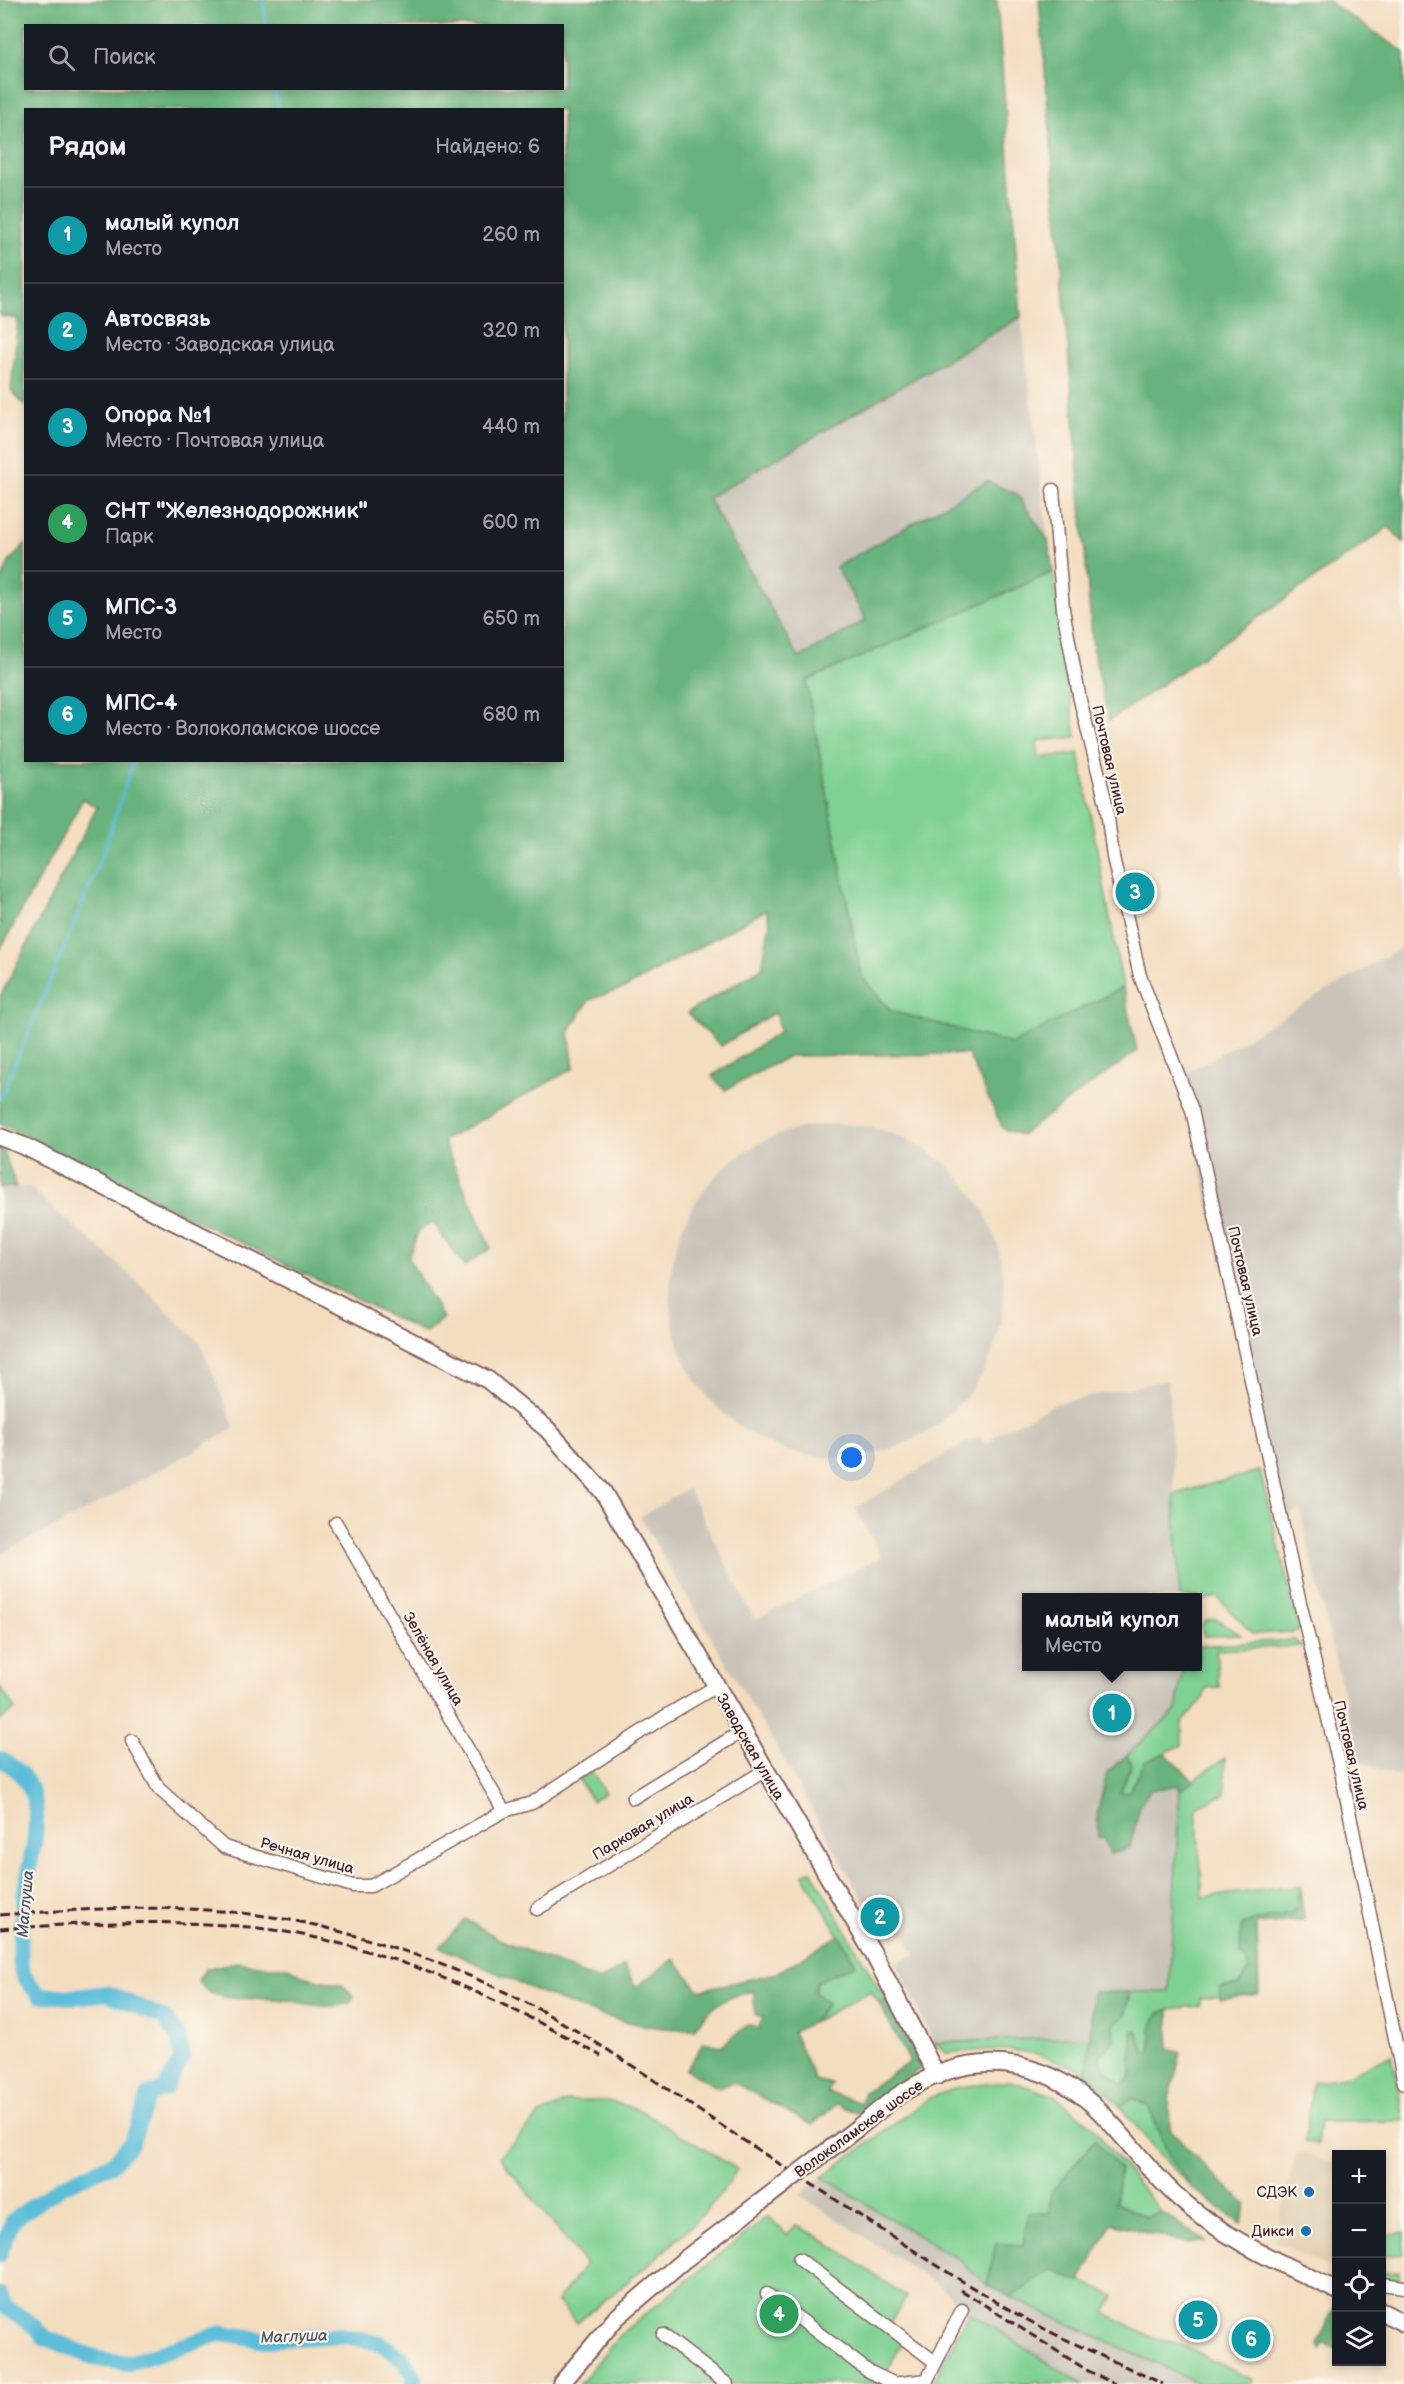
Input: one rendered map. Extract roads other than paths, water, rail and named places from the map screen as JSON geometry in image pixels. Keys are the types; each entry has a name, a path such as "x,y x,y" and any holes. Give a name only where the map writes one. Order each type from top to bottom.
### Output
{"main road":[{"name":"Заводская улица","path":"0,1137 24,1146 488,1380 547,1429 603,1492 741,1732 873,1953 936,2076"},
{"name":"Волоколамское шоссе","path":"561,2384 616,2318 684,2260 906,2091 936,2076 970,2066 1003,2062 1050,2076 1091,2103 1171,2191 1199,2215 1230,2236 1332,2288"}],"street":[{"name":"Почтовая улица","path":"1053,490 1063,609 1080,700 1106,803 1113,857 1140,976 1192,1110 1296,1586 1342,1776 1404,2083"},
{"name":"Зелёная улица","path":"336,1522 504,1811"},
{"path":"504,1811 532,1803 664,1716 715,1687"},
{"path":"633,1798 741,1732"},
{"name":"Речная улица","path":"132,1741 159,1789 224,1847 353,1886 371,1886 504,1811"},
{"name":"Парковая улица","path":"537,1909 764,1771"},
{"path":"799,2259 935,2362"},
{"path":"1386,2285 1404,2287"},
{"path":"767,2294 868,2371 893,2384 926,2382 962,2310"},
{"path":"663,2335 727,2384"}],"waterway":[{"path":"263,0 266,24"},
{"path":"275,90 278,108"},
{"path":"0,1100 101,859 133,762"},
{"name":"Маглуша","path":"0,1759 18,1771 29,1786 35,1803 34,1841 24,1899 21,1934 20,1960 23,1975 39,1995 75,1997 107,1993 164,2018 178,2036 182,2058 165,2089 149,2095 132,2142 112,2164 60,2187 12,2221 0,2254"},
{"name":"Маглуша","path":"0,2295 4,2306 30,2323 44,2337 98,2359 129,2363 222,2333 266,2340 341,2335 380,2343 402,2358 414,2377 413,2384"}],"railway":[{"path":"0,1915 123,1908 246,1913 327,1928 441,1964 523,2001 579,2032 928,2260 1017,2314 1071,2342 1163,2384"},
{"path":"0,1929 156,1923 249,1927 296,1934 387,1957 432,1974 518,2012 601,2056"},
{"path":"961,2290 1090,2372 1115,2384"}],"place":[{"name":"Опора №1","path":"1135,892"},
{"name":"малый купол","path":"1112,1713"},
{"name":"Автосвязь","path":"880,1917"},
{"name":"СДЭК","path":"1309,2192"},
{"name":"Дикси","path":"1306,2231"},
{"name":"СНТ \"Железнодорожник\"","path":"779,2314"},
{"name":"МПС-3","path":"1198,2320"},
{"name":"МПС-4","path":"1251,2339"}]}
